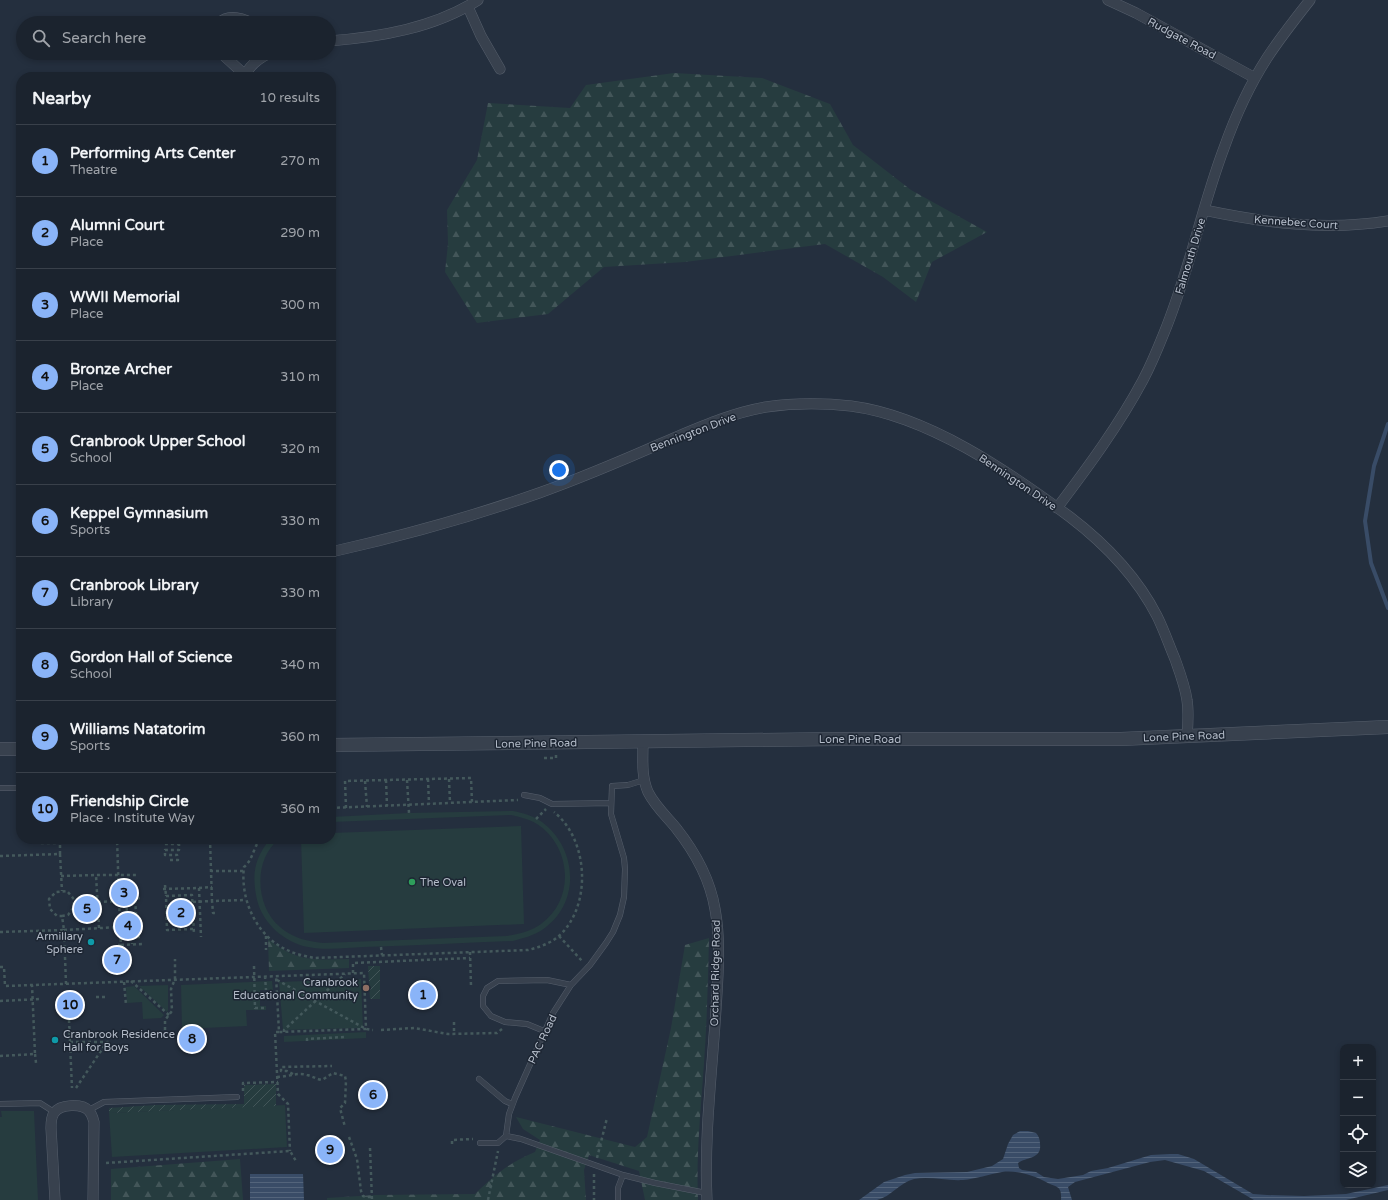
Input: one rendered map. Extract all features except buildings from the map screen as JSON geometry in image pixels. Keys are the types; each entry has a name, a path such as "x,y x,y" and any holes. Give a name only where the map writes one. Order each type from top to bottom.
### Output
{"street":[{"path":"336,40 391,34 436,20 468,7 478,0"},
{"name":"Rudgate Road","path":"1108,0 1136,13 1255,78"},
{"name":"Falmouth Drive","path":"1057,508 1103,444 1144,379 1169,319 1189,261 1224,148 1245,96 1267,58 1310,0"},
{"path":"468,7 500,68"},
{"path":"227,60 240,72"},
{"path":"247,72 258,60"},
{"name":"Kennebec Court","path":"1204,210 1245,218 1308,226 1341,226 1388,221"},
{"name":"Bennington Drive","path":"336,551 427,528 496,507 576,479 717,421 746,412 766,407 787,405 853,406 876,411 918,425 976,454 1079,524 1112,556 1135,583 1156,614 1170,647 1184,686 1188,713 1187,737"},
{"name":"Lone Pine Road","path":"336,745 837,739 1088,739 1187,737 1388,727"},
{"name":"Orchard Ridge Road","path":"643,741 644,780 648,792 694,854 710,885 716,911 718,929 716,995 707,1149 706,1196"},
{"path":"0,749 16,749"},
{"path":"54,1200 51,1128 54,1112 61,1108 74,1106 89,1110 92,1114 95,1126 93,1200"}],"lane":[{"name":"PAC Road","path":"506,1136 512,1104 544,1031 571,984 590,965 613,932 620,915 624,897 626,869 611,814 612,786 628,785 644,780"},
{"path":"0,788 16,788"},
{"path":"525,798 540,798 552,804 611,803"},
{"path":"544,1031 527,1024 505,1022 491,1016 483,1006 483,996 487,988 498,981 546,980 571,984"},
{"path":"478,1080 504,1101 512,1104"},
{"path":"89,1110 104,1102 237,1097"},
{"path":"0,1104 40,1103 54,1112"},
{"path":"480,1143 498,1143 506,1136 528,1142 623,1175 706,1196"},
{"path":"618,1200 618,1188 623,1175"}],"path":[{"path":"544,758 556,758 556,752"},
{"path":"346,808 345,782 386,780 471,778 472,802"},
{"path":"428,779 429,804"},
{"path":"449,779 450,803"},
{"path":"386,780 387,806"},
{"path":"407,780 409,813"},
{"path":"366,781 367,807"},
{"path":"336,808 525,798"},
{"path":"256,844 248,864 244,867 243,871 246,900 257,924 266,936 286,950 314,958 528,950 540,947 559,936 569,924 575,912 582,886 581,864 578,851 568,827 560,817 550,809 541,805"},
{"path":"60,844 62,891"},
{"path":"117,844 121,945"},
{"path":"164,844 179,844 179,850 165,850 166,856 177,855 178,860 170,860"},
{"path":"210,844 213,913 216,913"},
{"path":"0,856 60,854"},
{"path":"211,871 243,871"},
{"path":"96,875 99,928"},
{"path":"61,876 136,875"},
{"path":"165,885 166,930 194,929"},
{"path":"163,889 212,887"},
{"path":"199,888 201,938"},
{"path":"67,891 73,898 74,903 74,907 68,915 57,916 50,909 49,899 56,892 67,891"},
{"path":"166,896 192,895 194,934"},
{"path":"119,896 126,897 127,913 136,912"},
{"path":"140,898 135,899 137,938 142,937"},
{"path":"192,902 246,900"},
{"path":"74,903 119,901"},
{"path":"131,913 132,944"},
{"path":"62,916 66,984"},
{"path":"0,932 120,927"},
{"path":"266,936 266,950"},
{"path":"559,936 582,962 590,965"},
{"path":"116,949 116,945 142,944"},
{"path":"381,947 382,955"},
{"path":"470,952 471,986"},
{"path":"353,973 353,963 470,958"},
{"path":"165,1030 165,1020 172,1012 171,989 175,979 175,959"},
{"path":"254,966 255,1008 266,1008"},
{"path":"0,967 4,967 5,986 265,976 276,978 364,973 366,1029"},
{"path":"284,1032 284,1030 345,974"},
{"path":"265,976 266,990"},
{"path":"276,978 366,1029"},
{"path":"276,978 280,1032"},
{"path":"131,981 169,1015"},
{"path":"124,982 126,1005"},
{"path":"32,985 36,1063"},
{"path":"96,997 108,997"},
{"path":"0,1001 41,999"},
{"path":"69,1020 72,1088"},
{"path":"454,1022 454,1034"},
{"path":"381,1030 414,1028 454,1034 497,1033 501,1030"},
{"path":"296,1161 290,1152 288,1104 278,1094 275,1032 373,1030"},
{"path":"325,1031 326,1038"},
{"path":"308,1041 307,1039 344,1037 344,1039"},
{"path":"70,1042 108,1042 76,1088"},
{"path":"0,1056 35,1054"},
{"path":"332,1066 281,1067 282,1071 287,1071 293,1074 308,1075 316,1080 322,1080 333,1073 345,1076 345,1103 340,1108 345,1127"},
{"path":"277,1077 286,1077 293,1074"},
{"path":"597,1160 607,1118"},
{"path":"349,1137 357,1159 361,1191 363,1196 372,1199 370,1148"},
{"path":"452,1144 452,1140 473,1139 480,1143"},
{"path":"488,1200 498,1152 498,1143"},
{"path":"106,1163 290,1152"},
{"path":"594,1172 594,1200"}],"green space":[{"path":"674,73 762,78 830,104 853,145 911,190 987,232 932,262 916,302 883,277 825,244 685,262 604,267 548,314 477,323 445,272 448,244 447,210 477,160 488,103 570,108 586,85"},
{"path":"513,811 536,818 554,833 563,847 568,861 570,876 569,892 564,906 555,919 542,930 513,941 334,949 311,948 287,939 272,927 262,913 258,904 254,879 258,859 266,844 275,844 265,859 261,871 260,883 266,907 272,918 280,927 290,934 306,940 323,943 507,936 525,932 541,924 552,913 560,901 564,887 565,873 557,845 537,824 524,818 511,815 336,822 336,817 409,813"},
{"name":"The Oval","path":"521,826 524,924 304,933 301,844 336,844 336,833"},
{"path":"709,938 706,1032 698,1149 698,1200 645,1200 639,1171 589,1155 584,1170 586,1200 327,1200 327,1198 376,1195 475,1194 503,1170 518,1160 535,1152 540,1140 523,1129 516,1117 635,1147 647,1137 671,1028 685,945"},
{"path":"268,939 278,947 297,956 325,960 349,959 349,968 269,971"},
{"path":"368,966 380,966 380,999 370,999"},
{"path":"361,979 363,1028 283,1030 279,982"},
{"path":"272,981 273,990 260,990 260,1006 266,1006 266,1010 246,1010 247,1026 182,1029 181,985"},
{"path":"168,985 167,1012 139,986"},
{"path":"134,986 164,1015 161,1018 143,1019 142,1002 127,1003 126,987"},
{"path":"366,1032 366,1038 284,1042 284,1036"},
{"path":"276,1084 276,1106 109,1113 109,1108 156,1105 244,1104 244,1085"},
{"path":"285,1105 287,1147 112,1157 109,1113"},
{"path":"1,1111 34,1111 38,1200 0,1200"},
{"path":"240,1159 243,1200 111,1200 111,1169"}],"water":[{"path":"1020,1131 1028,1131 1038,1135 1040,1140 1039,1152 1033,1157 1018,1163 1019,1168 1022,1170 1036,1172 1044,1177 1058,1179 1083,1175 1091,1171 1108,1168 1151,1155 1178,1154 1194,1159 1253,1194 1304,1196 1346,1194 1388,1185 1388,1190 1346,1200 1254,1200 1204,1171 1165,1160 1150,1162 1075,1182 1068,1187 1072,1200 1061,1200 1060,1189 1041,1179 1030,1175 1007,1172 963,1180 926,1178 914,1179 904,1183 887,1196 877,1200 859,1200 884,1182 905,1175 915,1173 967,1172 992,1166 1003,1159 1013,1135"},
{"path":"250,1174 303,1174 304,1200 250,1200"}],"waterway":[{"path":"1388,424 1374,466 1365,521 1371,563 1388,608"}],"place":[{"name":"The Oval","path":"412,882"},
{"name":"WWII Memorial","path":"124,893"},
{"name":"Cranbrook Upper School","path":"87,909"},
{"name":"Alumni Court","path":"181,913"},
{"name":"Bronze Archer","path":"128,926"},
{"name":"Armillary Sphere","path":"91,942"},
{"name":"Cranbrook Library","path":"117,960"},
{"name":"Cranbrook Educational Community","path":"366,988"},
{"name":"Performing Arts Center","path":"423,995"},
{"name":"Friendship Circle","path":"70,1005"},
{"name":"Gordon Hall of Science","path":"192,1039"},
{"name":"Cranbrook Residence Hall for Boys","path":"55,1040"},
{"name":"Keppel Gymnasium","path":"373,1095"},
{"name":"Williams Natatorim","path":"330,1150"}]}
